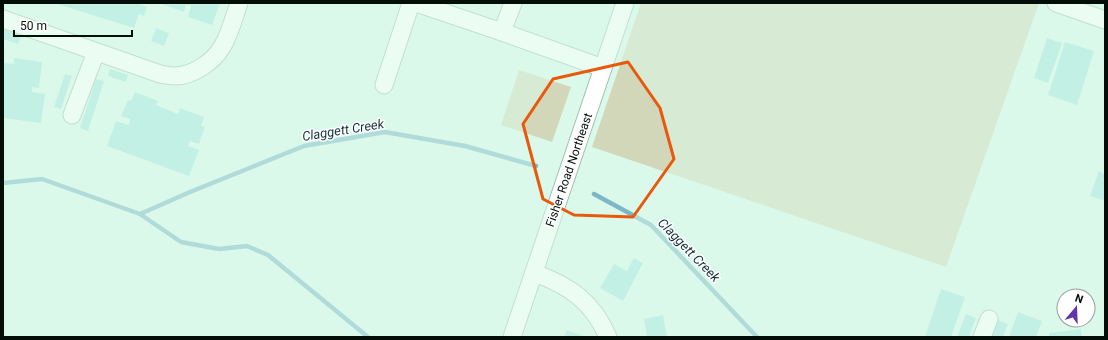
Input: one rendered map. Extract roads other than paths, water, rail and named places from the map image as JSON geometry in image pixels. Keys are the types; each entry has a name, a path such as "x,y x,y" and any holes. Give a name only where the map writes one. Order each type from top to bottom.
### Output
{"street":[{"path":"3,19 160,74 176,76 202,67 222,47 228,35 239,3"},
{"path":"384,85 412,3"},
{"path":"416,3 604,68"},
{"path":"502,32 513,3"},
{"name":"Fisher Road Northeast","path":"512,337 625,3"},
{"path":"1056,3 1105,20"},
{"path":"72,115 96,52"},
{"path":"534,273 566,287 585,302 602,321 608,337"},
{"path":"982,337 989,319"}],"waterway":[{"name":"Claggett Creek","path":"140,214 304,146 385,132 465,146 536,166"},
{"name":"Claggett Creek","path":"3,183 42,179 140,214 181,242 219,249 247,246 268,255 368,337"},
{"name":"Claggett Creek","path":"594,194 651,225 757,337"}]}
